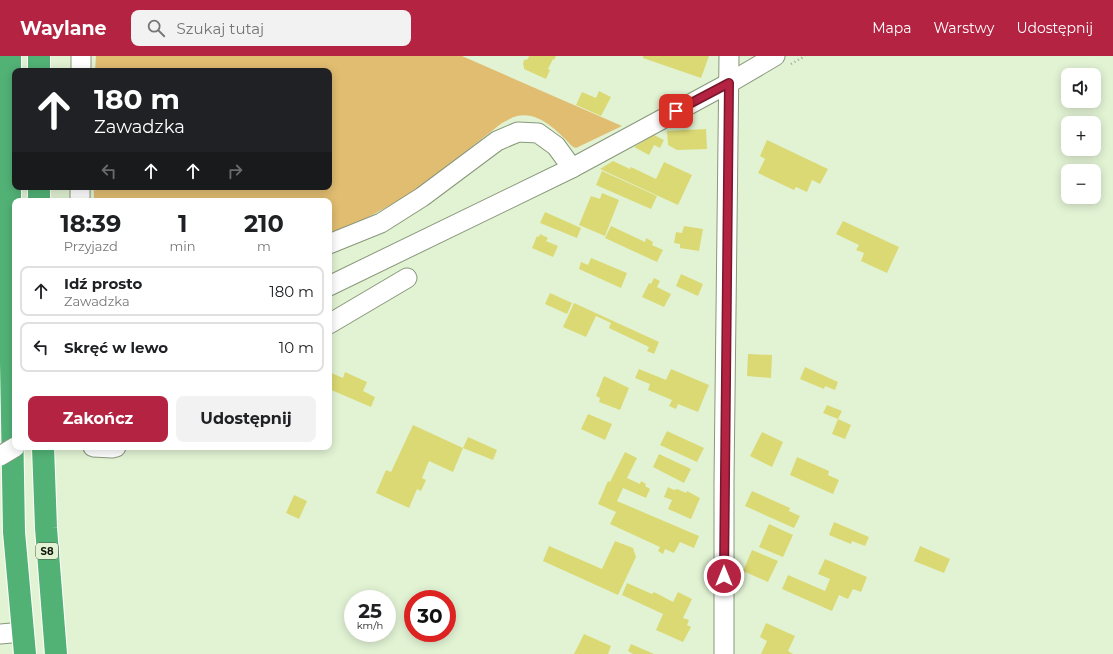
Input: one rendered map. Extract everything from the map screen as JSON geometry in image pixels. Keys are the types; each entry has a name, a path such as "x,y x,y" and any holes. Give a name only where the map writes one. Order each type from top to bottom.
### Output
{"highway":[{"path":"10,56 10,305 12,418"},
{"path":"39,56 39,68"},
{"path":"13,450 14,532 25,654"},
{"name":"S8","path":"43,450 46,528 56,654"}],"street":[{"path":"81,56 81,68"},
{"path":"724,654 724,482 729,56"},
{"path":"332,285 572,168 729,83 775,56"},
{"path":"332,243 381,223 422,197 497,141 518,132 538,133 556,146 572,168"},
{"path":"332,322 407,278"},
{"path":"0,456 12,449"},
{"path":"0,634 23,632"}],"path":[{"path":"793,56 796,62"}],"shaded area":[{"path":"96,56 462,56 622,126 576,148 548,124 541,120 525,115 515,117 502,123 414,192 354,225 332,232 332,198 94,198 94,190 332,190 332,68 95,68"}],"building":[{"path":"529,56 556,56 548,69 550,70 546,79 524,69 524,60 528,59"},
{"path":"643,56 709,56 701,78 643,58"},
{"path":"599,91 611,97 601,116 576,105 582,92 596,98"},
{"path":"706,129 707,149 677,150 668,145 667,131"},
{"path":"654,135 664,140 660,148 654,145 649,155 634,147"},
{"path":"767,140 828,169 820,184 812,180 807,192 796,187 794,190 758,173 765,159 760,156"},
{"path":"613,161 630,169 631,167 656,179 664,162 692,175 678,205 600,169"},
{"path":"602,171 657,196 651,209 596,185"},
{"path":"602,193 619,200 605,236 579,225 591,196 600,199"},
{"path":"545,212 581,228 577,238 540,223"},
{"path":"843,221 899,247 887,273 861,261 864,253 856,250 859,245 836,234"},
{"path":"611,226 645,242 646,238 653,242 652,245 663,250 657,262 605,238"},
{"path":"684,226 703,229 699,251 680,248 680,244 674,243 676,232 682,233"},
{"path":"540,234 548,238 546,241 558,246 553,257 532,248 537,236 539,237"},
{"path":"591,258 627,273 621,288 579,269 581,262 588,265"},
{"path":"681,274 703,284 698,296 676,286"},
{"path":"654,278 660,281 657,287 671,294 664,307 642,297 649,283 651,284"},
{"path":"550,293 572,303 567,314 545,304"},
{"path":"574,303 659,342 654,354 647,351 649,347 609,328 611,323 596,316 586,337 563,327"},
{"path":"748,354 772,355 771,378 747,376"},
{"path":"805,367 838,382 835,390 825,386 824,389 800,379"},
{"path":"639,369 666,380 671,369 709,385 698,412 678,404 676,409 669,406 672,400 648,390 650,384 635,378"},
{"path":"345,372 367,382 363,391 375,397 371,407 332,390 332,373 343,378"},
{"path":"604,376 629,388 620,410 599,402 600,398 596,396"},
{"path":"827,405 842,411 838,419 823,413"},
{"path":"588,414 612,424 605,440 581,429"},
{"path":"838,419 851,425 845,439 832,434"},
{"path":"413,425 463,448 453,472 429,461 422,478 426,480 421,491 417,489 409,508 376,493 386,470 391,472"},
{"path":"667,431 704,448 697,462 660,445"},
{"path":"762,432 783,442 772,467 750,456"},
{"path":"468,437 497,450 493,460 463,448"},
{"path":"625,452 637,458 627,478 640,484 641,481 650,489 646,498 623,488 617,501 699,536 694,548 680,542 674,553 665,549 663,554 658,551 660,547 610,524 616,512 598,504 608,481 610,482"},
{"path":"659,454 691,469 684,483 653,467"},
{"path":"797,457 829,471 828,475 839,480 833,494 790,475"},
{"path":"668,487 686,493 687,491 700,498 691,519 668,509 672,500 664,497"},
{"path":"752,491 790,508 789,511 800,516 794,528 745,506"},
{"path":"294,495 307,501 299,519 286,513"},
{"path":"834,522 869,537 865,546 852,541 851,544 829,535"},
{"path":"769,524 793,535 783,557 759,547"},
{"path":"615,541 633,548 636,557 618,595 543,561 549,546 602,569"},
{"path":"920,546 950,559 944,573 914,561"},
{"path":"752,550 778,561 768,582 743,571"},
{"path":"825,559 867,577 861,592 853,589 848,599 839,595 832,611 782,589 788,575 825,591 830,579 818,574"},
{"path":"627,583 652,594 654,592 673,602 678,592 692,599 683,618 689,620 687,625 691,627 683,642 656,630 663,614 622,595"},
{"path":"766,623 795,636 788,651 793,654 761,654 767,641 760,637"},
{"path":"584,634 611,646 608,654 574,654"},
{"path":"631,644 654,654 633,654 628,651"}],"route":[{"path":"676,111 729,83 724,576"}]}
